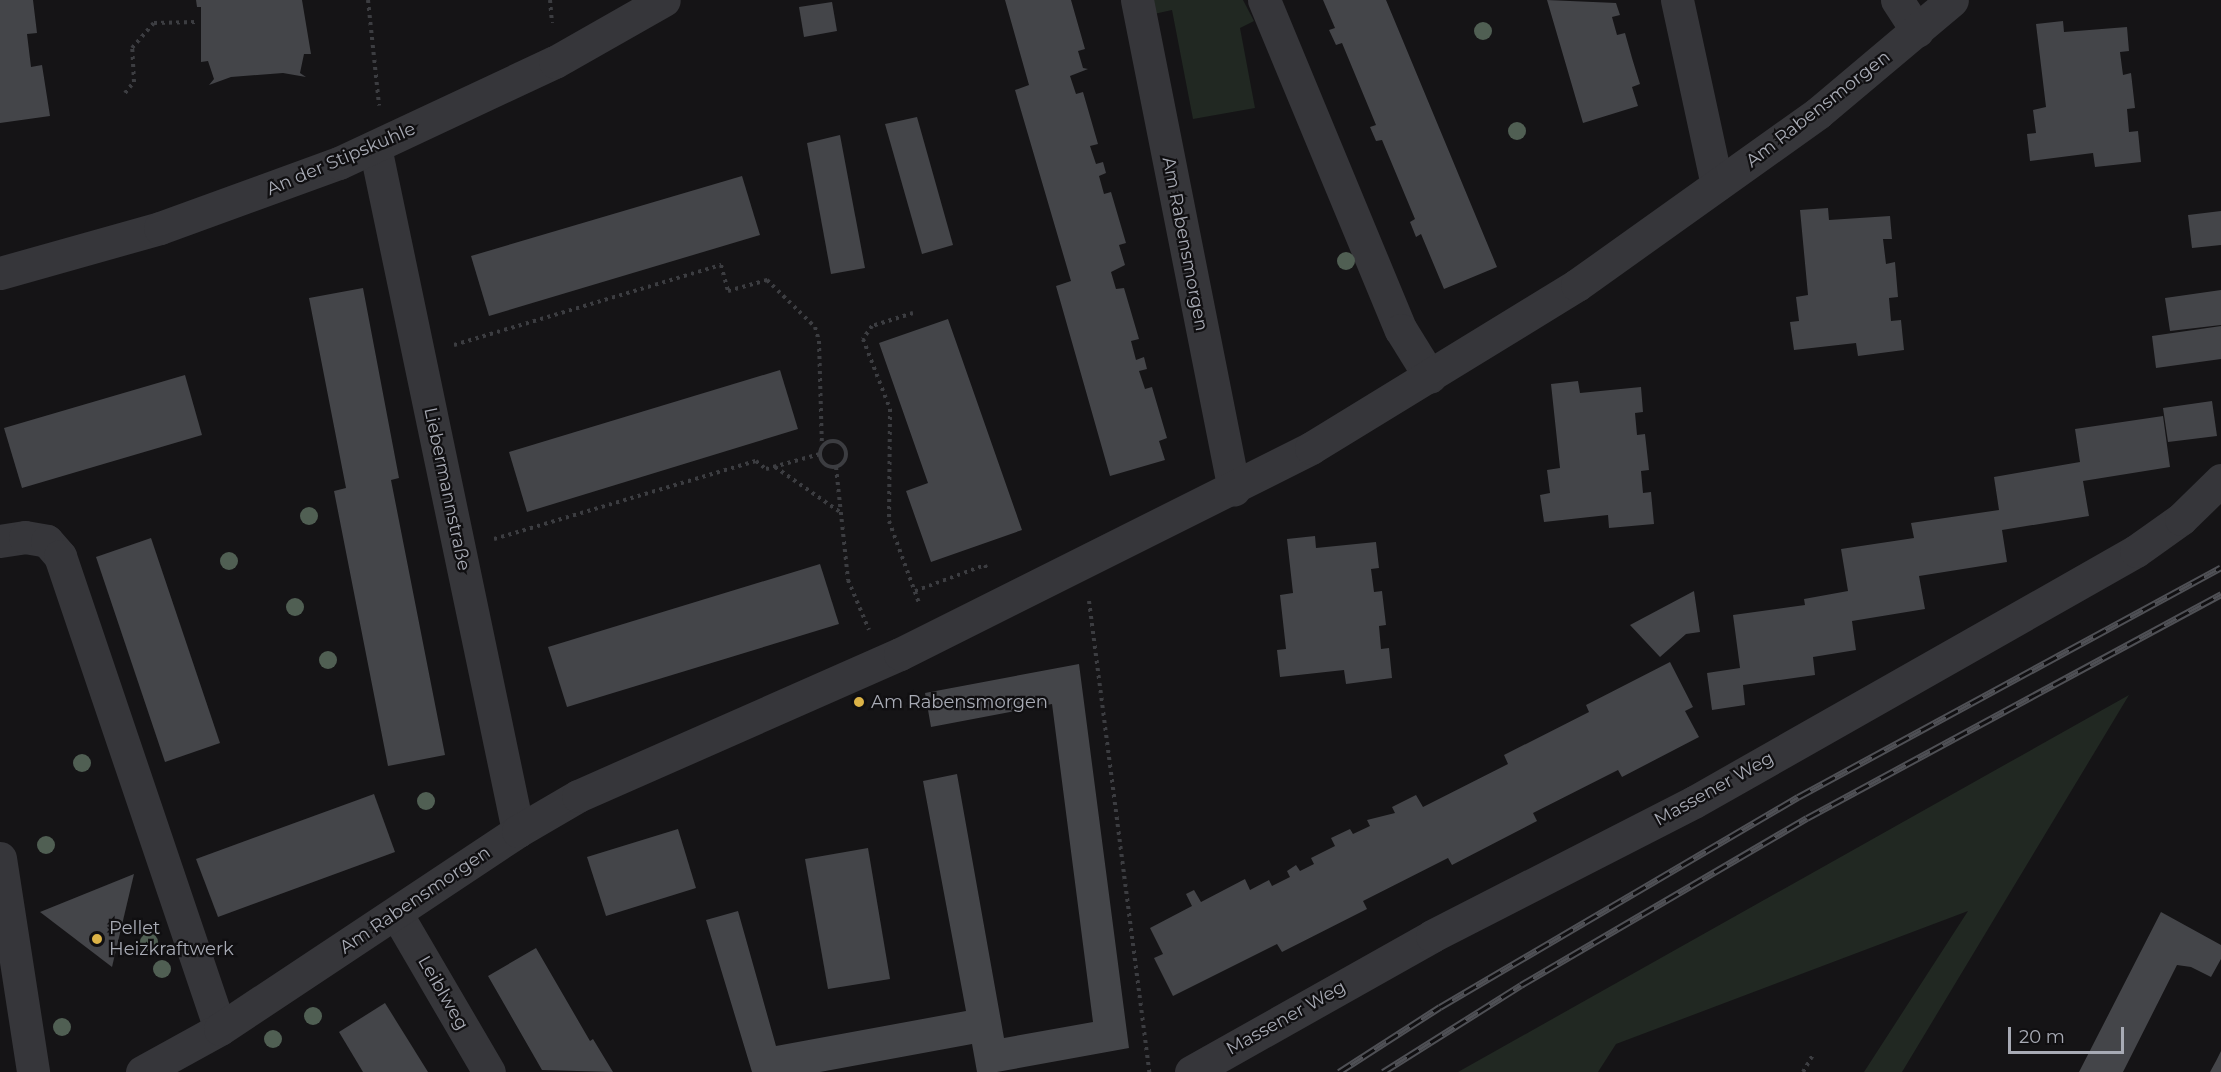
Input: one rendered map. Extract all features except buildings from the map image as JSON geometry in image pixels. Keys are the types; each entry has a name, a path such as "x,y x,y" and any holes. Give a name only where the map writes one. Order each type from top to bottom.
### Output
{"street":[{"name":"An der Stipskuhle","path":"0,273 160,228 277,188 375,147 555,62 664,0"},
{"name":"Am Rabensmorgen","path":"1137,0 1234,489"},
{"path":"1264,0 1397,320 1430,377"},
{"path":"1677,0 1717,185"},
{"path":"1897,0 1917,31"},
{"name":"Am Rabensmorgen","path":"142,1072 220,1029 518,831 578,796 900,654 1084,565 1234,489 1430,377 1577,285 1818,113 1952,0"},
{"name":"Liebermannstraße","path":"375,147 518,831"},
{"name":"Massener Weg","path":"1191,1072 1432,936 1704,796 2136,551 2181,519 2221,480"},
{"path":"0,541 25,537 47,542 60,556 220,1029"},
{"path":"0,858 33,1072"},
{"name":"Leiblweg","path":"396,913 489,1072"}],"path":[{"path":"368,0 380,108 375,147"},
{"path":"125,93 134,82 132,48 154,23 197,22"},
{"path":"419,355 721,265 728,291 767,280 815,327 819,340 822,446 820,454 825,465 837,466 845,458 843,446 832,440 822,446"},
{"path":"913,313 872,326 862,339 890,409 890,521 921,607"},
{"path":"459,549 756,461 766,469 820,454"},
{"path":"837,466 848,580 872,639"},
{"path":"775,467 841,513"},
{"path":"915,591 985,565 988,574"},
{"path":"1084,565 1149,1072"},
{"path":"1803,1072 1813,1055"}],"shaded area":[{"path":"1152,0 1243,0 1254,21 1240,28 1255,108 1193,119 1172,10 1154,14"},
{"path":"2129,695 1902,1072 1864,1072 1968,911 1616,1044 1598,1072 1458,1072"}],"railway":[{"path":"1339,1072 1440,1007 1798,797 2221,567"},
{"path":"1383,1072 1521,985 1807,818 2221,594"}],"place":[{"name":"Am Rabensmorgen","path":"859,702"},
{"name":"Pellet Heizkraftwerk","path":"97,939"}]}
